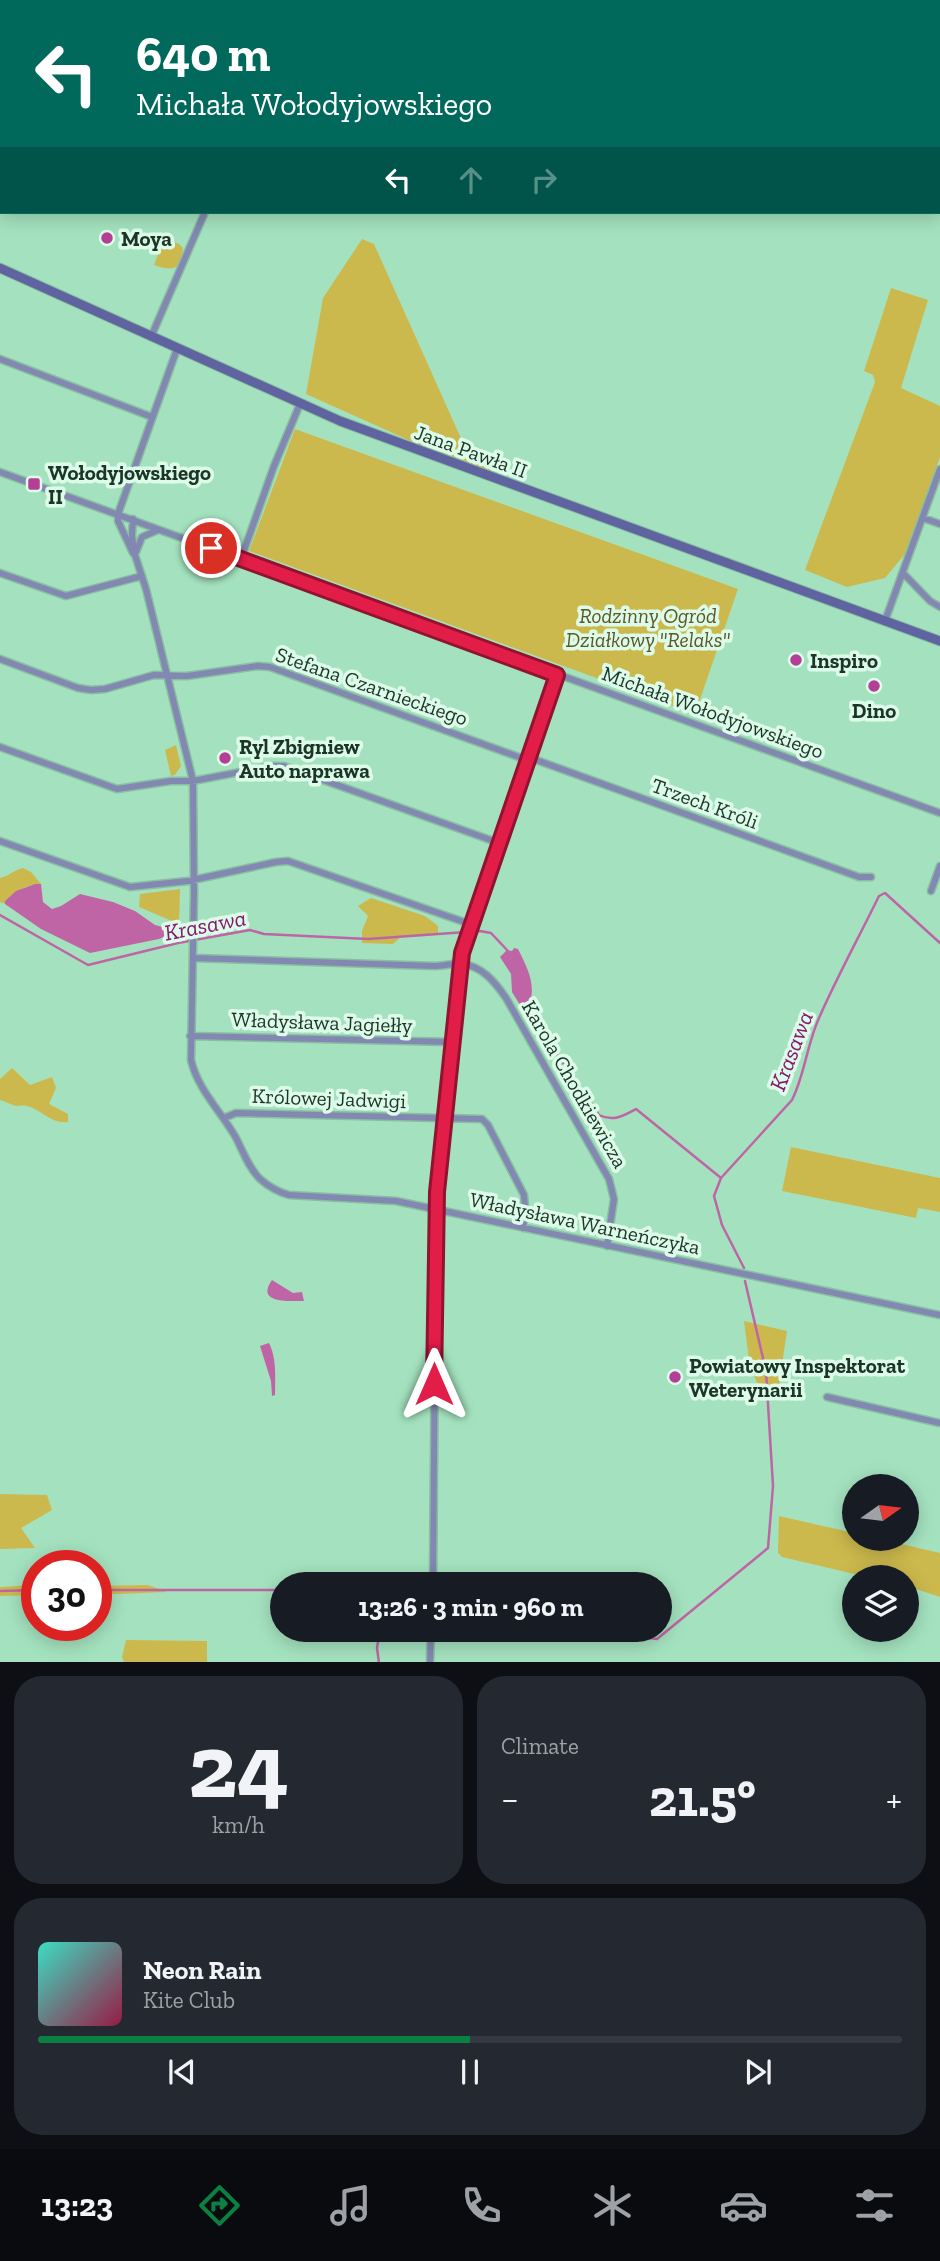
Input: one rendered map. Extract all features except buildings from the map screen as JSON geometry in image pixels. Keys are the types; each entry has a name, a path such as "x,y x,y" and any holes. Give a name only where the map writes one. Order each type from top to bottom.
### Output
{"main road":[{"name":"Jana Pawła II","path":"0,268 300,404 423,453 940,640"}],"street":[{"path":"151,337 204,214"},
{"path":"137,561 118,521 118,514 177,349"},
{"path":"0,359 152,417"},
{"path":"241,559 274,466 300,404"},
{"path":"885,621 940,469"},
{"name":"Michała Wołodyjowskiego","path":"0,472 940,813"},
{"path":"923,518 940,524"},
{"path":"133,519 132,535 137,561"},
{"path":"137,561 139,541 146,534 160,529"},
{"name":"Władysława Warneńczyka","path":"137,561 193,781 194,879 190,1036 192,1067 250,1166 261,1179 276,1190 289,1195 379,1198 940,1315"},
{"path":"0,573 66,596 142,576"},
{"path":"903,573 930,601 940,607"},
{"name":"Stefana Czarnieckiego","path":"0,659 78,688 91,690 167,675 187,676 258,666 270,667 527,759"},
{"path":"433,1572 436,1209 461,964 469,929 557,675"},
{"path":"0,747 109,787 127,788 171,781 193,781 284,766 499,843"},
{"name":"Trzech Króli","path":"527,759 859,877 871,877"},
{"path":"0,841 126,887 178,882 288,861 469,929"},
{"path":"931,891 940,866"},
{"path":"193,958 433,966 461,964"},
{"name":"Karola Chodkiewicza","path":"461,964 474,967 489,977 501,991 609,1178 614,1199 607,1246"},
{"name":"Władysława Jagiełły","path":"190,1036 452,1042"},
{"name":"Królowej Jadwigi","path":"224,1118 236,1113 478,1118 485,1121 524,1195 523,1228"},
{"path":"827,1397 940,1423"},
{"path":"430,1662 431,1642"}],"green space":[{"path":"164,238 183,248 180,261 175,267 154,265"},
{"path":"362,239 374,244 468,454 487,463 493,474 455,461 306,394 323,298"},
{"path":"891,288 928,300 901,388 940,406 940,457 905,554 885,578 847,587 805,570 875,382 873,375 864,371"},
{"name":"Rodzinny Ogród Działkowy \"Relaks\"","path":"295,429 738,589 695,714 249,551"},
{"path":"176,745 181,766 175,775 171,776 165,750"},
{"path":"23,868 31,872 41,884 21,889 5,901 5,904 0,902 0,878"},
{"path":"180,889 179,924 139,907 140,894"},
{"path":"371,898 425,916 438,926 438,934 402,936 393,944 362,943 362,931 368,916 358,906"},
{"path":"12,1068 30,1085 52,1077 56,1088 49,1104 68,1114 68,1122 57,1121 27,1106 16,1106 0,1100 0,1079"},
{"path":"791,1147 940,1178 940,1212 918,1208 916,1218 782,1191"},
{"path":"744,1321 787,1331 778,1392 759,1389 749,1360"},
{"path":"0,1494 47,1495 52,1510 21,1528 35,1548 0,1549"},
{"path":"779,1516 842,1530 842,1551 919,1551 919,1548 940,1553 940,1597 919,1590 919,1565 842,1565 842,1571 782,1557 778,1553"},
{"path":"148,1585 167,1592 112,1594 112,1586"},
{"path":"21,1586 21,1595 0,1596 0,1587"},
{"path":"126,1640 207,1641 207,1662 124,1662 122,1657"}],"shaded area":[{"path":"41,884 43,902 52,909 80,894 113,902 135,911 155,925 170,929 174,933 159,939 90,953 41,929 5,904 16,891"},
{"path":"514,948 518,949 531,981 531,996 525,1013 512,992 511,974 500,957 507,950 512,951"},
{"path":"272,1280 293,1293 302,1292 304,1301 283,1301 271,1297 268,1288"},
{"path":"269,1343 275,1369 275,1395 272,1396 271,1381 260,1346"}],"waterway":[{"name":"Krasawa","path":"527,1011 599,1115 613,1118 636,1109 721,1178 792,1100 819,1018 879,896 885,893 940,943"},
{"name":"Krasawa","path":"0,915 88,965 178,943 250,930 264,934 368,939 480,931 491,933 507,950"},
{"path":"721,1178 714,1196 722,1225 744,1268"},
{"path":"672,1627 768,1548 773,1486 766,1371 745,1281"},
{"path":"0,1591 21,1590"},
{"path":"112,1590 270,1590"},
{"path":"378,1642 379,1662"}],"place":[{"name":"Moya","path":"107,238"},
{"name":"Wołodyjowskiego II","path":"34,484"},
{"name":"Inspiro","path":"796,660"},
{"name":"Dino","path":"874,686"},
{"name":"Ryl Zbigniew Auto naprawa","path":"225,758"},
{"name":"Powiatowy Inspektorat Weterynarii","path":"675,1377"}],"route":[{"path":"211,548 557,675 462,953 437,1192 434,1384"}]}
